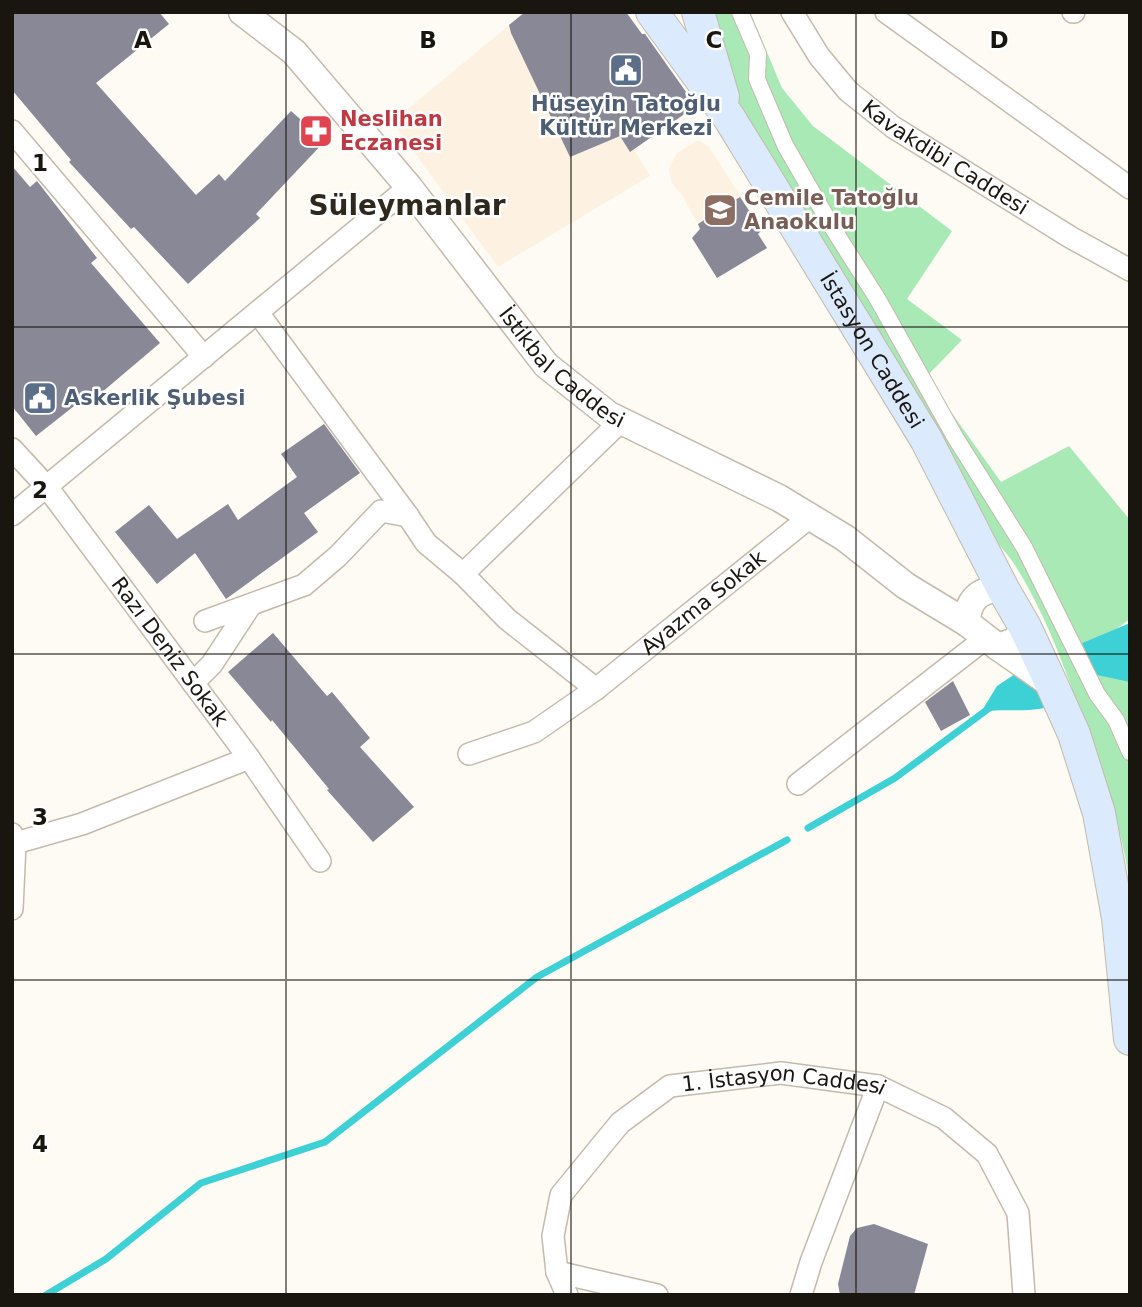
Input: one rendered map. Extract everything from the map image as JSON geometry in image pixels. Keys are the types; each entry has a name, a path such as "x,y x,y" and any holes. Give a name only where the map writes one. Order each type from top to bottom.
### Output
{"main road":[{"name":"İstasyon Caddesi","path":"652,12 730,119 926,439 1003,589"},
{"name":"İstasyon Caddesi","path":"698,12 730,119"},
{"path":"1003,589 1025,626 1074,734 1099,813 1118,918 1130,1039"}],"street":[{"name":"İstikbal Caddesi","path":"242,12 294,52 409,187 546,365 609,415 779,498 845,538 906,586 984,636 1052,685"},
{"path":"740,12 758,54 757,79 785,145 877,298 955,437 1024,548 1097,694 1116,720 1130,752"},
{"name":"Kavakdibi Caddesi","path":"792,12 819,56 848,91 893,127 1070,237 1130,270"},
{"path":"886,12 1130,188"},
{"path":"12,131 204,357"},
{"path":"12,515 409,187"},
{"path":"258,313 426,543 463,574 507,619 596,689"},
{"path":"463,574 621,421"},
{"name":"Razı Deniz Sokak","path":"12,449 47,487 249,758 320,861"},
{"path":"205,621 304,585 338,556 381,511 408,516"},
{"name":"Ayazma Sokak","path":"469,754 534,732 596,689 810,517"},
{"path":"984,636 970,604 984,591 1003,589"},
{"path":"193,683 212,664 250,606"},
{"path":"798,785 984,636 1015,641 1025,626"},
{"path":"12,909 13,841 82,824 249,758"},
{"name":"1. İstasyon Caddesi","path":"567,1295 557,1272 553,1236 561,1195 620,1123 670,1086 781,1073 878,1086 943,1118 987,1154 1018,1213 1024,1295"},
{"path":"801,1295 878,1086"},
{"path":"557,1272 657,1295"}],"shaded area":[{"path":"525,12 634,149 650,176 498,267 392,122"},
{"name":"Cemile Tatoğlu Anaokulu","path":"698,140 709,147 762,230 758,234 767,248 717,278 692,238 700,228 682,195 671,182 669,168 677,153"}],"green space":[{"path":"710,12 751,14 782,88 813,126 952,231 907,299 962,340 926,377 1001,482 1069,446 1130,520 1130,619 1116,629 1082,643 1130,679 1130,887 1120,834 1104,782 1069,680 1041,612 1015,565 988,532 744,132"}],"water":[{"path":"1130,623 1130,682 1097,675 1082,643"},
{"path":"1021,670 1048,707 981,712 997,686"}],"building":[{"path":"12,12 159,12 169,24 96,83 196,195 219,174 225,181 291,111 325,141 256,214 260,218 188,284 134,227 131,229 69,162 71,160 12,90"},
{"name":"Hüseyin Tatoğlu Kültür Merkezi","path":"525,12 626,12 696,106 630,152 620,136 570,157 511,33 509,25"},
{"path":"12,166 30,187 37,181 97,258 91,263 160,343 101,393 97,388 36,436 12,406"},
{"path":"740,197 762,230 758,234 767,248 717,278 692,238 700,229 698,224"},
{"path":"324,424 360,473 304,513 318,532 226,599 195,553 157,584 115,532 149,505 177,539 228,504 238,520 297,477 281,454"},
{"path":"273,633 327,696 332,692 370,738 360,747 414,807 373,842 327,790 329,789 272,720 271,722 228,672"},
{"path":"953,681 970,715 941,731 925,702"},
{"path":"874,1224 928,1244 914,1295 840,1295 838,1284 850,1236 857,1228"}],"waterway":[{"path":"808,828 895,778 988,709"},
{"path":"46,1295 106,1259 201,1183 325,1142 537,977 787,840"}],"place":[{"name":"Hüseyin Tatoğlu Kültür Merkezi","path":"626,70"},
{"name":"Neslihan Eczanesi","path":"316,131"},
{"name":"Cemile Tatoğlu Anaokulu","path":"720,210"},
{"name":"Askerlik Şubesi","path":"40,398"}],"district":[{"name":"Süleymanlar","path":"407,205"}]}
